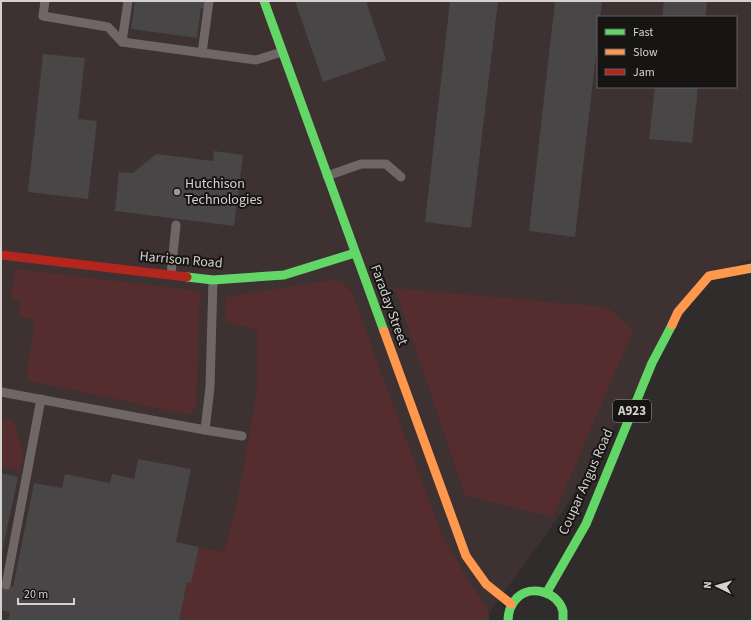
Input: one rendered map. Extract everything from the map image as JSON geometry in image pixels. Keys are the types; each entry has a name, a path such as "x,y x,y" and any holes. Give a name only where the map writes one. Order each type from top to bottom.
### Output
{"street":[{"name":"Faraday Street","path":"264,1 466,556 486,584 512,604"},
{"name":"Harrison Road","path":"2,258 171,274 213,280 284,275 355,253"},
{"name":"Coupar Angus Road","path":"547,592 586,524 652,363 678,312 709,276 752,268"},
{"path":"508,621 508,613 518,596 527,591 537,589 547,592 555,597 563,612 563,621"}],"lane":[{"path":"45,1 43,16 108,27 122,42 256,60 282,52"},
{"path":"122,42 128,1"},
{"path":"202,53 209,1"},
{"path":"328,176 361,164 386,164 401,177"},
{"path":"171,274 176,225"},
{"path":"205,430 210,387 213,280"},
{"path":"1,392 242,436"},
{"path":"6,585 41,399"}],"shaded area":[{"path":"1,1 752,1 752,259 709,276 652,363 563,511 489,613 489,621 1,621"},
{"path":"16,269 200,291 196,407 190,415 26,380 35,320 19,316 20,301 11,299"},
{"path":"331,280 343,283 353,294 444,540 489,613 489,621 179,621 187,582 191,583 199,547 224,552 238,497 257,392 257,330 225,321 226,297"},
{"path":"395,288 607,307 633,330 553,517 465,495"},
{"path":"1,418 13,420 24,454 20,471 1,467"}],"building":[{"path":"135,1 207,1 206,9 201,8 197,38 131,29"},
{"path":"295,1 366,1 386,60 323,82"},
{"path":"450,1 498,1 471,228 425,222"},
{"path":"555,1 602,1 600,16 597,16 597,46 575,237 529,231"},
{"path":"664,1 707,1 706,16 662,16"},
{"path":"43,54 85,58 78,119 97,121 88,199 28,192"},
{"path":"655,88 698,88 692,143 649,139"},
{"name":"Hutchison Technologies","path":"214,151 243,155 234,226 115,211 119,172 133,173 156,154 213,161"},
{"path":"138,459 191,469 176,542 199,547 191,583 187,582 179,621 8,621 10,612 1,610 1,584 13,587 34,483 62,488 65,474 110,483 112,474 134,479"},
{"path":"1,473 18,477 2,552 1,552"}],"traffic: fast":[{"path":"264,1 384,331"},
{"path":"187,277 213,280 284,275 355,253"},
{"path":"547,592 586,524 652,363 672,325"},
{"path":"508,621 510,609 513,603 517,598 529,591 543,592 556,599 563,611 563,621"}],"traffic: slow":[{"path":"672,325 678,312 709,276 752,268"},
{"path":"384,331 466,556 486,584 511,604"}],"traffic: jam":[{"path":"1,255 187,277"}],"place":[{"name":"Hutchison Technologies","path":"177,192"}]}
